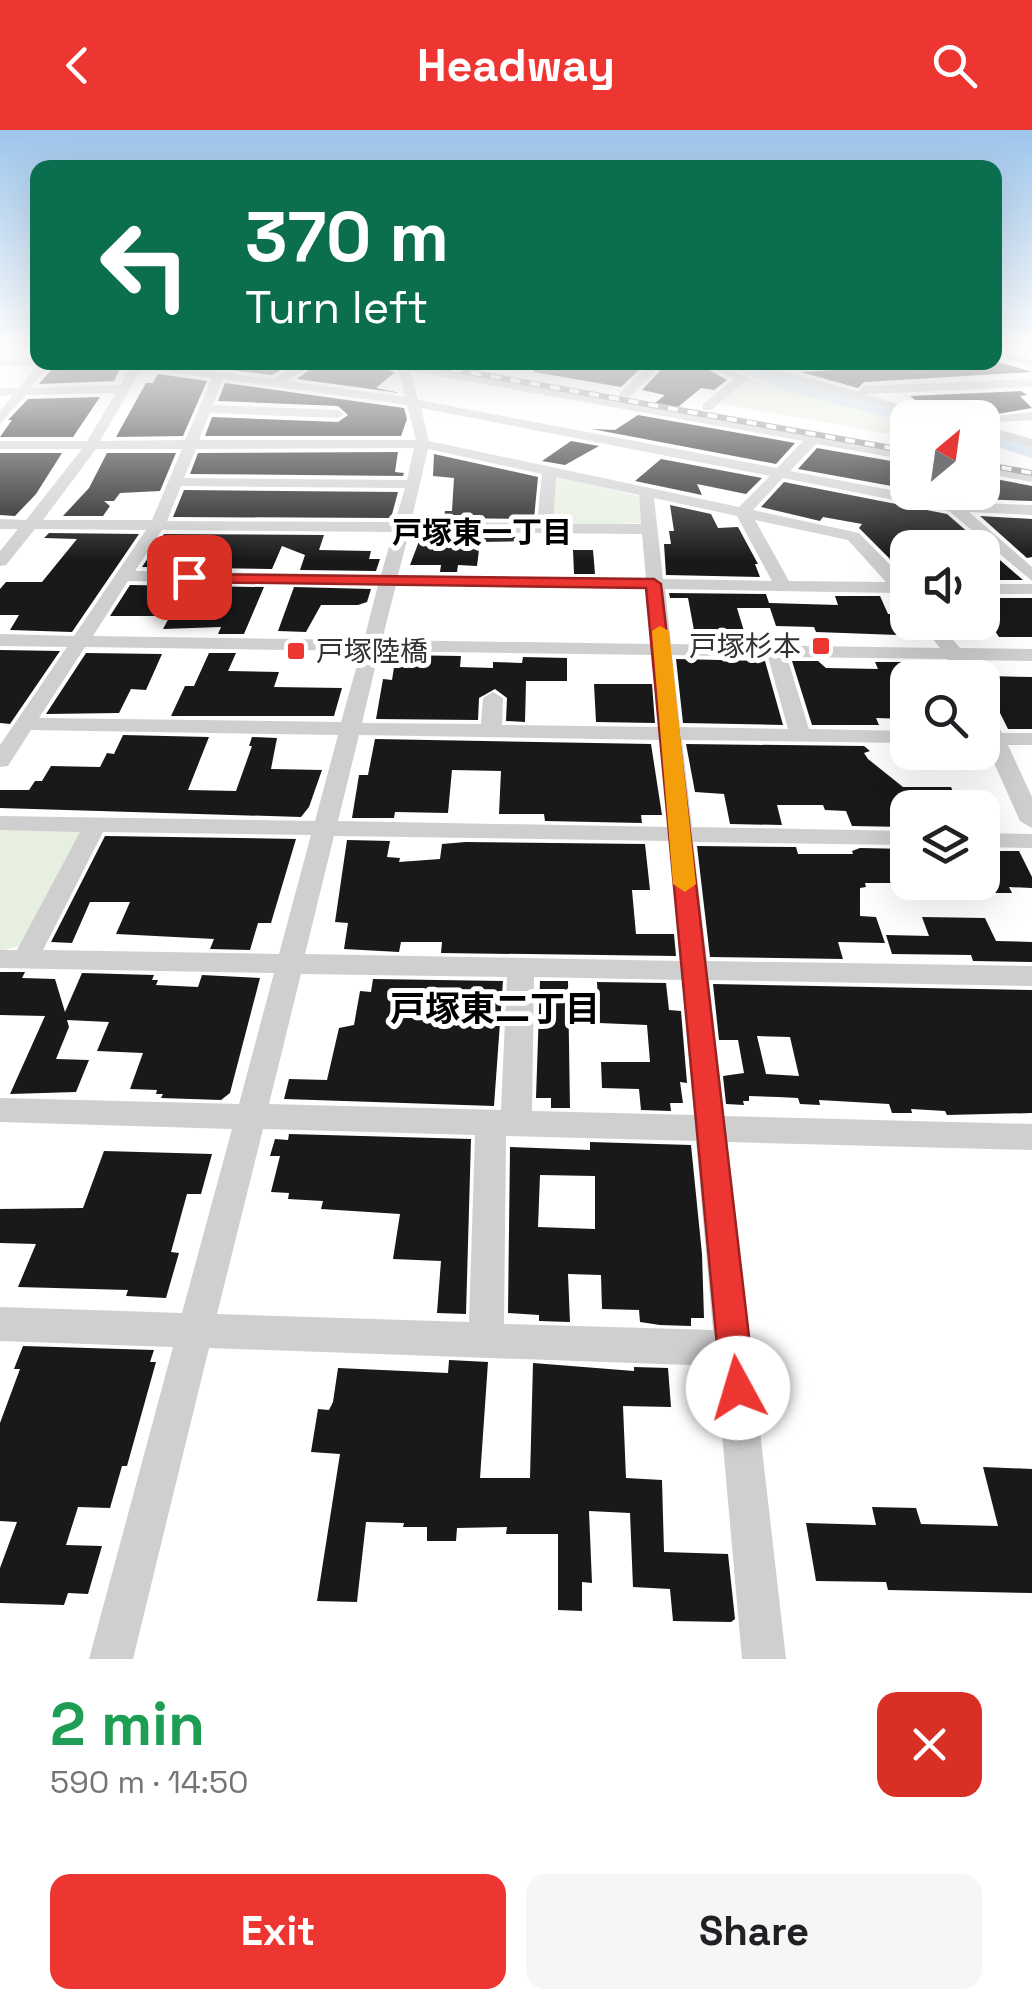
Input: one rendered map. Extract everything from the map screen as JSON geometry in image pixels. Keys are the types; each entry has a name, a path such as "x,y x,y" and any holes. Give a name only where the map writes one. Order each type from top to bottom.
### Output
{"street":[{"path":"0,561 92,445 108,417"},
{"path":"0,761 158,524 201,417"},
{"path":"336,444 338,417"},
{"path":"110,1659 414,484 422,444 415,417"},
{"path":"491,417 890,495"},
{"path":"709,417 890,453"},
{"path":"768,417 890,438"},
{"path":"558,444 586,424"},
{"path":"1000,434 1032,443"},
{"path":"743,512 813,439"},
{"path":"0,445 422,444 526,466 546,462 646,492 853,536 890,575"},
{"path":"1000,457 1032,463"},
{"path":"544,528 546,462"},
{"path":"1000,473 1032,478"},
{"path":"176,482 414,484"},
{"path":"646,492 764,1659"},
{"path":"1000,509 1032,510"},
{"path":"957,510 1032,576"},
{"path":"743,512 783,585"},
{"path":"0,524 648,529"},
{"path":"253,578 262,556"},
{"path":"126,576 783,585 890,590"},
{"path":"1000,589 1032,589"},
{"path":"0,640 1032,655"},
{"path":"943,640 957,660"},
{"path":"776,651 800,736"},
{"path":"491,732 493,698"},
{"path":"24,724 890,737"},
{"path":"1000,739 1032,739"},
{"path":"1000,760 1032,821"},
{"path":"0,823 890,838"},
{"path":"13,959 95,825"},
{"path":"1000,840 1032,841"},
{"path":"13,959 1032,976"},
{"path":"486,1341 504,1123 522,968"},
{"path":"0,1110 1032,1137"},
{"path":"0,1324 734,1349"}],"shaded area":[{"path":"797,417 890,417 890,434"},
{"path":"560,477 639,496 641,523 557,526 550,522 551,479"},
{"path":"0,827 77,829 84,834 28,944 0,951"}],"building":[{"path":"86,417 73,437 0,437 12,420 8,420"},
{"path":"127,417 191,417 183,436 116,437"},
{"path":"212,417 338,422 345,417 407,419 401,436 205,436"},
{"path":"634,417 651,417 795,443 776,464 592,429 615,430"},
{"path":"571,441 599,446 565,465 542,461"},
{"path":"817,448 890,461 890,486 798,469"},
{"path":"398,452 395,472 404,473 403,476 190,474 198,453"},
{"path":"0,453 62,453 36,494 15,516 0,515"},
{"path":"107,453 176,453 160,491 120,493 114,501 104,501 110,506 103,516 63,516 89,488"},
{"path":"434,454 538,477 534,519 444,518 445,511 452,511 454,478 433,476"},
{"path":"661,459 762,478 746,494 697,484 702,495 635,481"},
{"path":"1000,480 1032,486 1032,501 1000,500"},
{"path":"784,482 890,503 890,510 947,514 965,530 890,530 890,559 859,528 862,524 823,517 820,521 761,507"},
{"path":"184,490 398,492 391,518 173,517"},
{"path":"670,505 711,514 718,528 738,527 758,564 760,577 666,575 664,544 671,544 669,531 674,531"},
{"path":"980,516 1032,519 1032,557 1027,558"},
{"path":"49,533 139,534 72,632 10,630 19,615 0,615 0,589 6,582 42,582 77,539 44,538"},
{"path":"164,534 324,535 319,550 371,551 369,559 380,559 376,571 300,570 305,555 282,546 272,569 142,567"},
{"path":"421,536 535,537 535,541 480,542 477,566 458,565 457,572 440,572 441,565 410,565"},
{"path":"573,550 593,550 595,574 574,574"},
{"path":"1000,560 1023,580 1000,580"},
{"path":"130,585 264,587 244,634 218,634 221,627 163,629 170,616 110,616"},
{"path":"294,587 371,589 367,602 358,605 321,605 306,632 278,631"},
{"path":"669,593 766,594 769,603 838,605 835,596 880,596 890,614 890,635 776,626 770,608 737,608 747,641 696,641 688,598 670,598"},
{"path":"1000,598 1032,598 1032,637 1000,637"},
{"path":"0,650 60,651 10,724 0,723"},
{"path":"86,653 162,654 146,690 131,689 119,713 46,714"},
{"path":"209,653 236,653 228,671 279,672 274,687 342,688 334,716 171,716 185,686 194,686"},
{"path":"396,655 461,656 460,667 493,668 493,662 522,663 523,657 567,658 567,681 526,681 525,722 506,721 507,698 495,689 479,698 478,720 376,719 383,679 392,680"},
{"path":"676,659 765,661 783,725 683,723"},
{"path":"792,661 818,661 826,668 878,669 875,662 890,662 890,718 876,718 879,725 812,725"},
{"path":"1000,676 1032,677 1032,729 1008,729 1000,713"},
{"path":"594,684 652,684 655,723 596,722"},
{"path":"123,735 209,737 188,790 236,791 252,737 277,738 271,769 322,770 309,807 301,817 0,808 0,790 29,790 35,781 42,781 51,766 100,767 107,753 114,754"},
{"path":"375,739 651,744 662,815 641,815 642,823 545,821 544,814 499,814 501,771 452,770 448,813 395,812 394,818 352,818 359,775 368,775"},
{"path":"686,744 864,746 870,751 864,753 868,759 903,787 952,790 890,790 890,827 852,826 846,811 825,810 823,805 777,805 782,825 730,824 724,794 695,792"},
{"path":"105,836 296,839 271,923 258,923 250,950 210,949 214,939 116,934 130,902 90,902 72,943 51,942"},
{"path":"347,840 390,841 387,857 400,858 399,862 440,859 442,844 466,842 645,844 650,890 632,890 636,934 674,934 676,956 441,953 442,942 401,942 399,952 344,949 348,923 335,922"},
{"path":"697,846 796,847 798,854 853,854 860,848 890,849 890,883 865,883 866,887 860,888 860,916 876,917 885,943 838,942 843,959 710,957"},
{"path":"1000,851 1019,851 1032,877 1032,888 1009,887 1012,893 1000,893"},
{"path":"922,917 985,918 996,941 1032,942 1032,962 973,961 971,955 892,954 886,935 929,936"},
{"path":"0,972 25,972 22,978 55,979 65,1012 82,973 154,975 156,985 198,987 202,975 260,978 230,1093 221,1100 161,1098 163,1094 156,1094 157,1090 130,1089 143,1053 97,1051 109,1022 67,1020 69,1027 56,1059 89,1060 76,1092 10,1094 45,1016 0,1015"},
{"path":"373,979 503,981 494,1106 284,1099 289,1079 327,1080 339,1028 354,1025 360,991 371,992"},
{"path":"540,981 568,981 570,1108 551,1108 551,1098 536,1098"},
{"path":"597,982 666,983 669,1010 681,1011 687,1083 680,1082 683,1103 670,1103 671,1111 641,1110 639,1089 602,1088 601,1062 650,1062 647,1025 599,1023"},
{"path":"713,984 1032,990 1032,1113 947,1115 945,1111 911,1109 912,1113 892,1113 889,1104 819,1100 820,1105 800,1104 798,1098 749,1096 744,1105 726,1104 723,1076 744,1073 738,1040 719,1040","holes":["757,1036 790,1037 799,1076 766,1074"]},
{"path":"289,1134 471,1139 466,1314 437,1313 441,1261 393,1259 400,1214 321,1209 323,1201 288,1199 289,1193 271,1192 280,1156 270,1156 275,1139 288,1140"},
{"path":"590,1142 691,1145 704,1318 691,1318 691,1326 640,1322 639,1310 602,1309 601,1275 568,1274 570,1322 539,1321 539,1315 508,1313 510,1147 590,1150","holes":["540,1175 595,1176 595,1229 538,1227"]},
{"path":"104,1151 212,1154 201,1194 187,1194 171,1252 179,1253 166,1298 126,1296 128,1290 18,1287 36,1244 0,1243 0,1209 83,1208"},
{"path":"23,1346 154,1350 150,1362 156,1362 127,1466 122,1466 110,1508 78,1507 66,1545 102,1546 88,1594 68,1593 64,1605 0,1603 0,1568 17,1522 0,1521 0,1423 20,1369 14,1369"},
{"path":"449,1360 488,1362 480,1478 530,1478 533,1363 634,1371 634,1367 668,1368 671,1407 623,1406 626,1478 662,1480 664,1552 728,1554 735,1619 673,1621 670,1589 633,1587 630,1513 589,1511 592,1583 582,1582 582,1611 558,1610 558,1534 506,1534 507,1527 457,1528 456,1541 427,1541 427,1527 403,1527 404,1523 366,1522 357,1602 317,1601 340,1454 311,1452 318,1409 329,1410 333,1402 338,1368 448,1373"},
{"path":"983,1467 1032,1469 1032,1593 888,1590 886,1582 816,1581 806,1523 876,1525 872,1507 916,1508 921,1524 998,1526"}],"waterway":[{"path":"1000,441 1032,452"}],"railway":[{"path":"720,417 890,448"},
{"path":"1000,467 1032,473"}],"slow traffic":[{"path":"660,631 685,884"}],"place":[{"name":"戸塚杉本","path":"821,646"},
{"name":"戸塚陸橋","path":"296,651"}],"district":[{"name":"戸塚東一丁目","path":"482,533"},
{"name":"戸塚東二丁目","path":"495,1009"}],"route":[{"path":"189,577 654,584 738,1388"}]}
